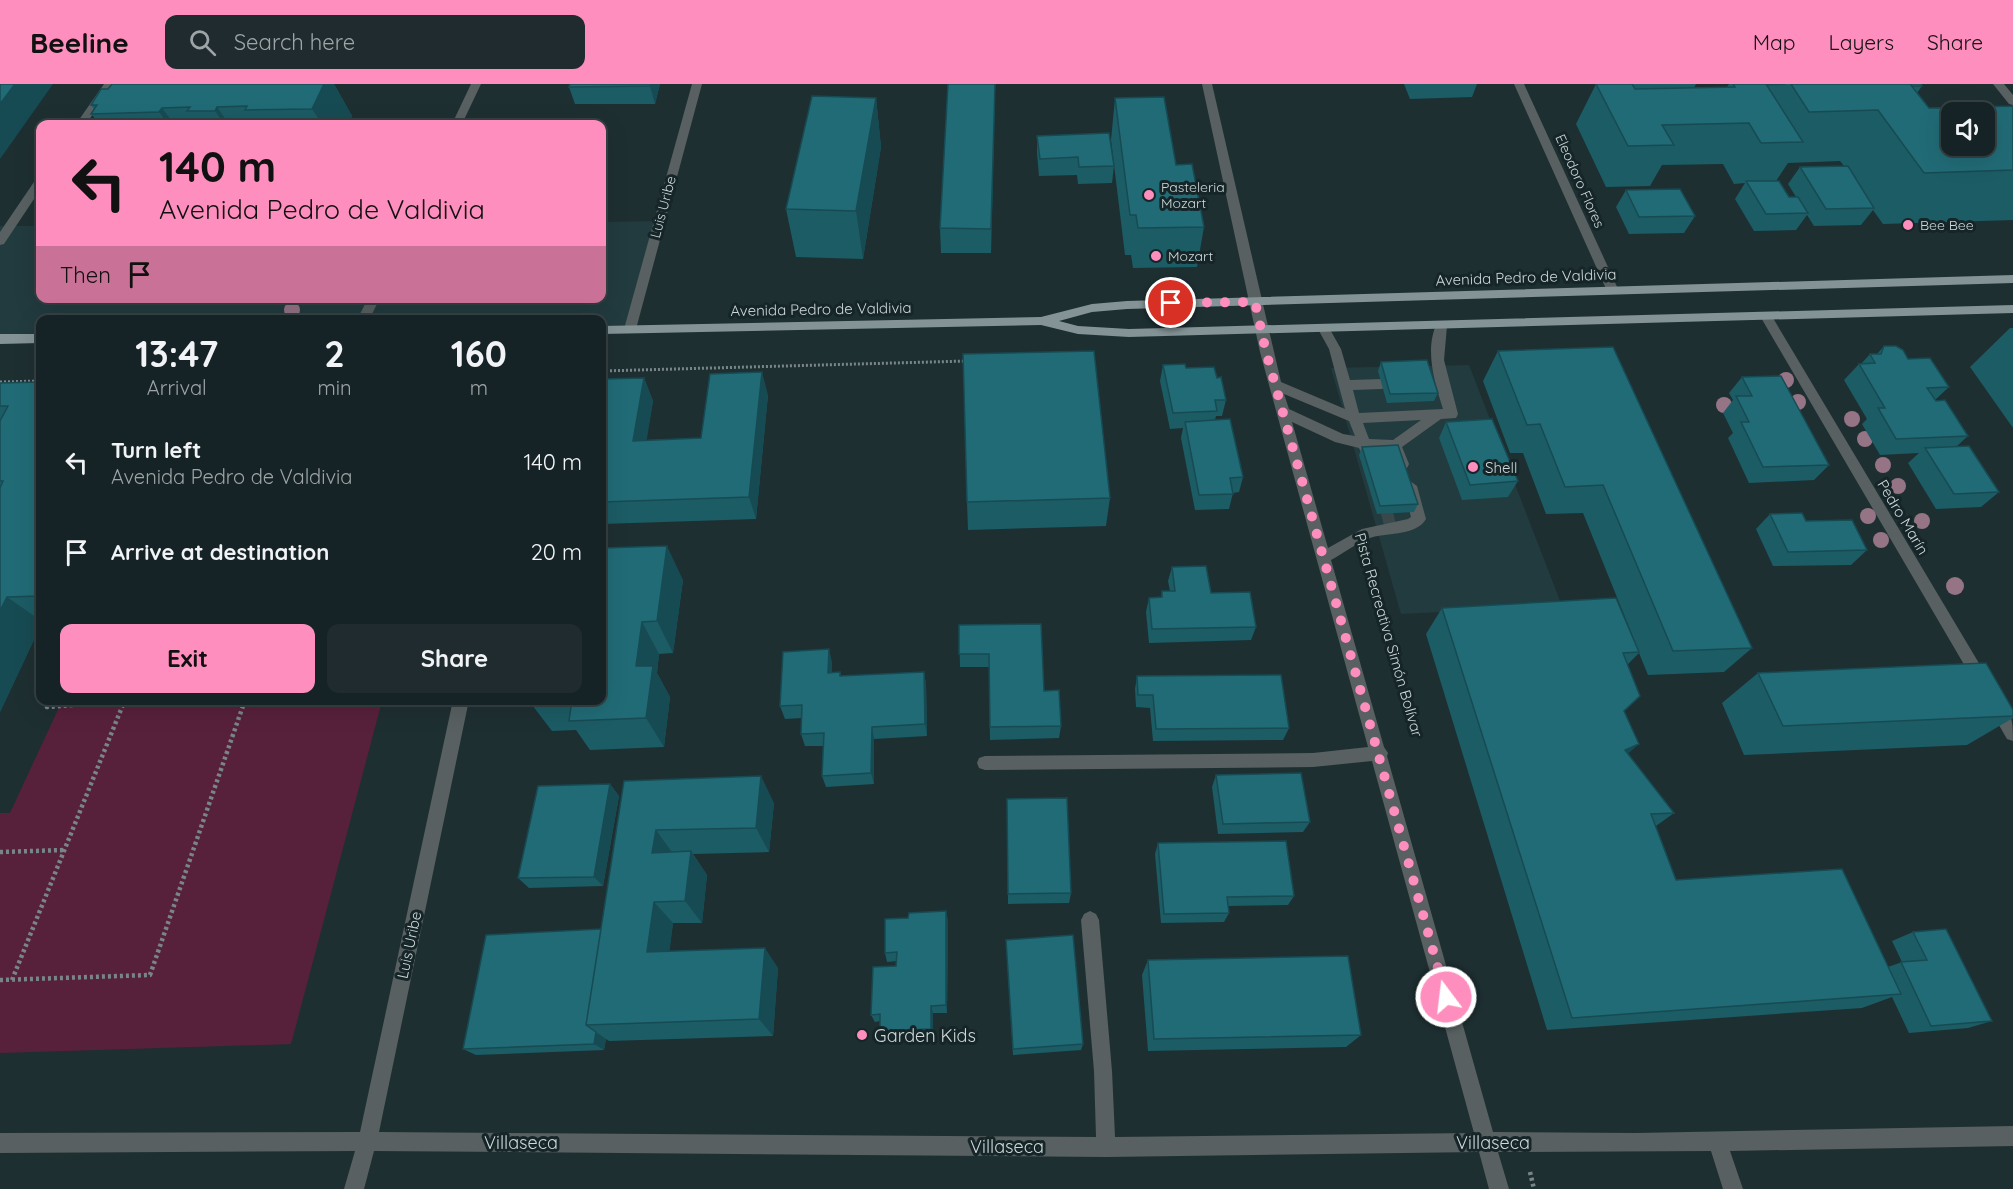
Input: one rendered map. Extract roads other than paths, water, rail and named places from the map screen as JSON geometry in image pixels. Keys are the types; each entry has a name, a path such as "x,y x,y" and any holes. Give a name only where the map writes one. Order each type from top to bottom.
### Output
{"main road":[{"name":"Avenida Pedro de Valdivia","path":"606,330 1041,321 1110,306 2013,279"},
{"name":"Avenida Pedro de Valdivia","path":"1041,321 1103,333 1441,326 2013,309"},
{"path":"0,339 36,339"}],"street":[{"path":"84,120 109,84"},
{"path":"459,120 476,84"},
{"name":"Luis Uribe","path":"630,329 697,84"},
{"path":"1207,84 1255,302 1276,385 1380,753 1499,1189"},
{"name":"Eleodoro Flores","path":"1519,84 1613,291"},
{"path":"1998,84 2013,102"},
{"path":"0,241 36,188"},
{"name":"Pedro Marín","path":"1766,316 2013,734"},
{"path":"1276,385 1354,418 1451,414 1434,382 1435,346 1441,326"},
{"path":"1324,329 1335,349 1354,418 1367,449"},
{"path":"1346,385 1382,384"},
{"path":"1284,413 1367,449 1395,445 1438,415"},
{"path":"1324,557 1367,533 1412,525 1419,519 1417,506 1395,445"},
{"name":"Luis Uribe","path":"354,1189 367,1141 460,705"},
{"path":"985,763 1313,759 1380,753"},
{"path":"1090,920 1103,1071 1106,1147"},
{"name":"Villaseca","path":"0,1143 367,1141 1106,1147 1487,1142 1718,1142 2013,1136"},
{"path":"1718,1142 1733,1189"}],"tunnel":[{"path":"1382,495 1391,528"}],"place":[{"name":"Pasteleria Mozart","path":"1149,195"},
{"name":"Bee Bee","path":"1908,225"},
{"name":"Mozart","path":"1156,256"},
{"name":"Shell","path":"1473,467"},
{"name":"Garden Kids","path":"862,1035"}]}
